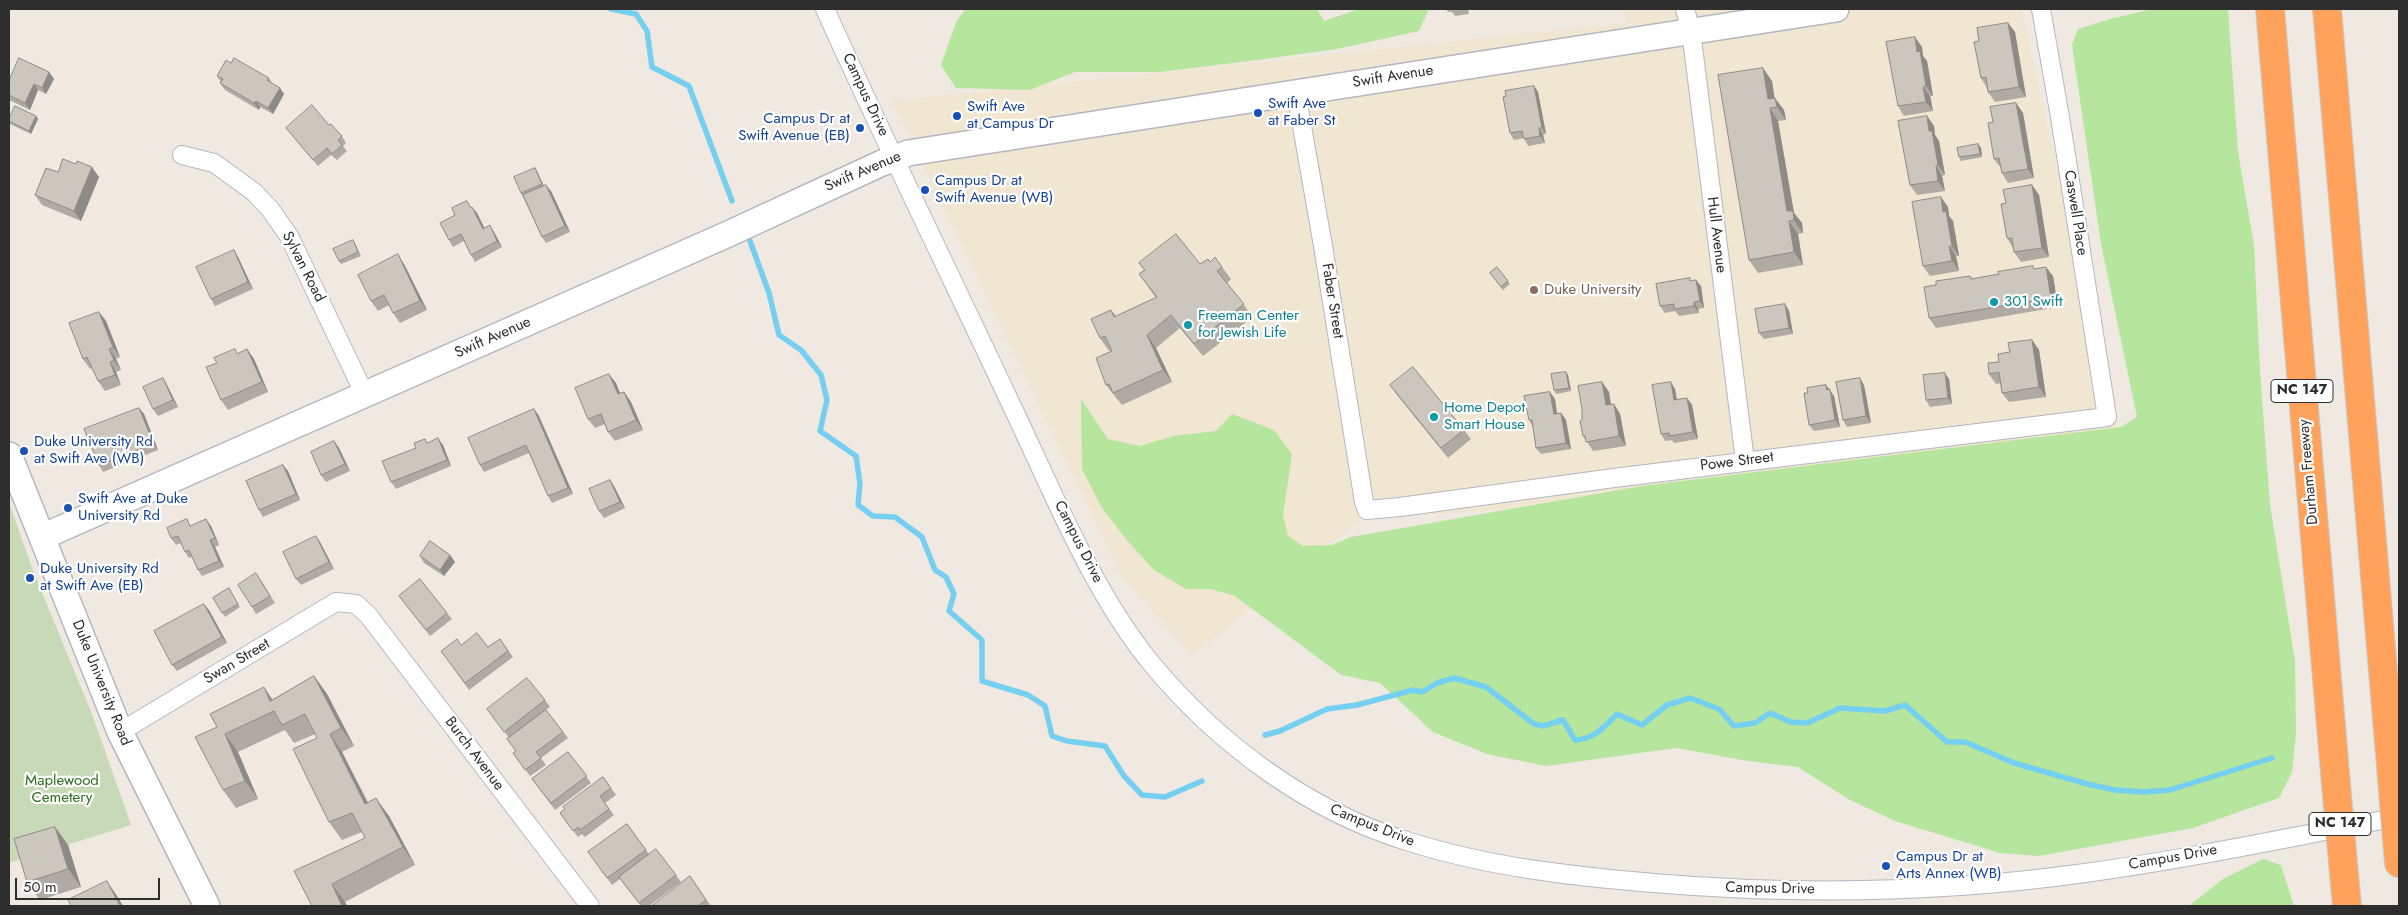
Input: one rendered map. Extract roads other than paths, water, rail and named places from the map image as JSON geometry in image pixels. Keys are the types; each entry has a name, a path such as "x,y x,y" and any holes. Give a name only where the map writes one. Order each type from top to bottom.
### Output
{"highway":[{"name":"Durham Freeway","path":"2270,9 2347,906"},
{"path":"2327,9 2391,766 2399,837"}],"street":[{"name":"Campus Drive","path":"825,9 894,158 1096,579 1122,623 1147,658 1193,710 1241,751 1273,774 1326,807 1375,830 1409,842 1493,863 1589,877 1721,888 1886,889 1998,882 2082,874 2161,862 2399,837"},
{"name":"Swift Avenue","path":"42,537 908,153 1296,92 1688,20 1836,9"},
{"name":"Caswell Place","path":"2041,9 2060,117 2107,417"},
{"name":"Hull Avenue","path":"1688,20 1745,462"},
{"name":"Faber Street","path":"1296,92 1324,246 1367,510"},
{"name":"Sylvan Road","path":"182,156 214,163 254,192 270,209 289,236 365,395"},
{"name":"Powe Street","path":"1367,510 2107,417"},
{"name":"Duke University Road","path":"9,455 120,732 207,906"},
{"name":"Swan Street","path":"120,732 336,602 356,604"},
{"name":"Burch Avenue","path":"356,604 368,615 590,906"}],"waterway":[{"path":"611,9 636,14 647,31 652,67 689,86 732,201"},
{"path":"750,241 769,293 779,335 801,350 821,375 827,400 820,431 856,456 860,484 858,505 873,516 895,517 922,537 935,570 946,577 954,594 949,611 982,640 982,681 1028,695 1045,706 1052,736 1067,741 1105,746 1124,776 1142,795 1165,797 1202,781"},
{"path":"1265,735 1280,731 1327,709 1357,705 1413,690 1422,692 1437,683 1454,678 1486,687 1534,724 1543,726 1563,720 1575,740 1594,735 1617,714 1642,725 1667,705 1690,698 1719,709 1734,726 1755,723 1770,713 1791,722 1807,723 1840,708 1885,711 1905,705 1947,742 1965,742 2014,763 2091,785 2116,790 2143,792 2170,790 2272,758"}],"place":[{"name":"Swift Ave at Faber St","path":"1258,113"},
{"name":"Swift Ave at Campus Dr","path":"957,116"},
{"name":"Campus Dr at Swift Avenue (EB)","path":"860,128"},
{"name":"Campus Dr at Swift Avenue (WB)","path":"925,190"},
{"name":"Duke University","path":"1534,290"},
{"name":"301 Swift","path":"1994,302"},
{"name":"Freeman Center for Jewish Life","path":"1188,325"},
{"name":"Home Depot Smart House","path":"1434,417"},
{"name":"Duke University Rd at Swift Ave (WB)","path":"24,451"},
{"name":"Swift Ave at Duke University Rd","path":"68,508"},
{"name":"Duke University Rd at Swift Ave (EB)","path":"30,578"},
{"name":"Campus Dr at Arts Annex (WB)","path":"1886,866"}],"park label":[{"name":"Maplewood Cemetery","path":"62,790"}]}
